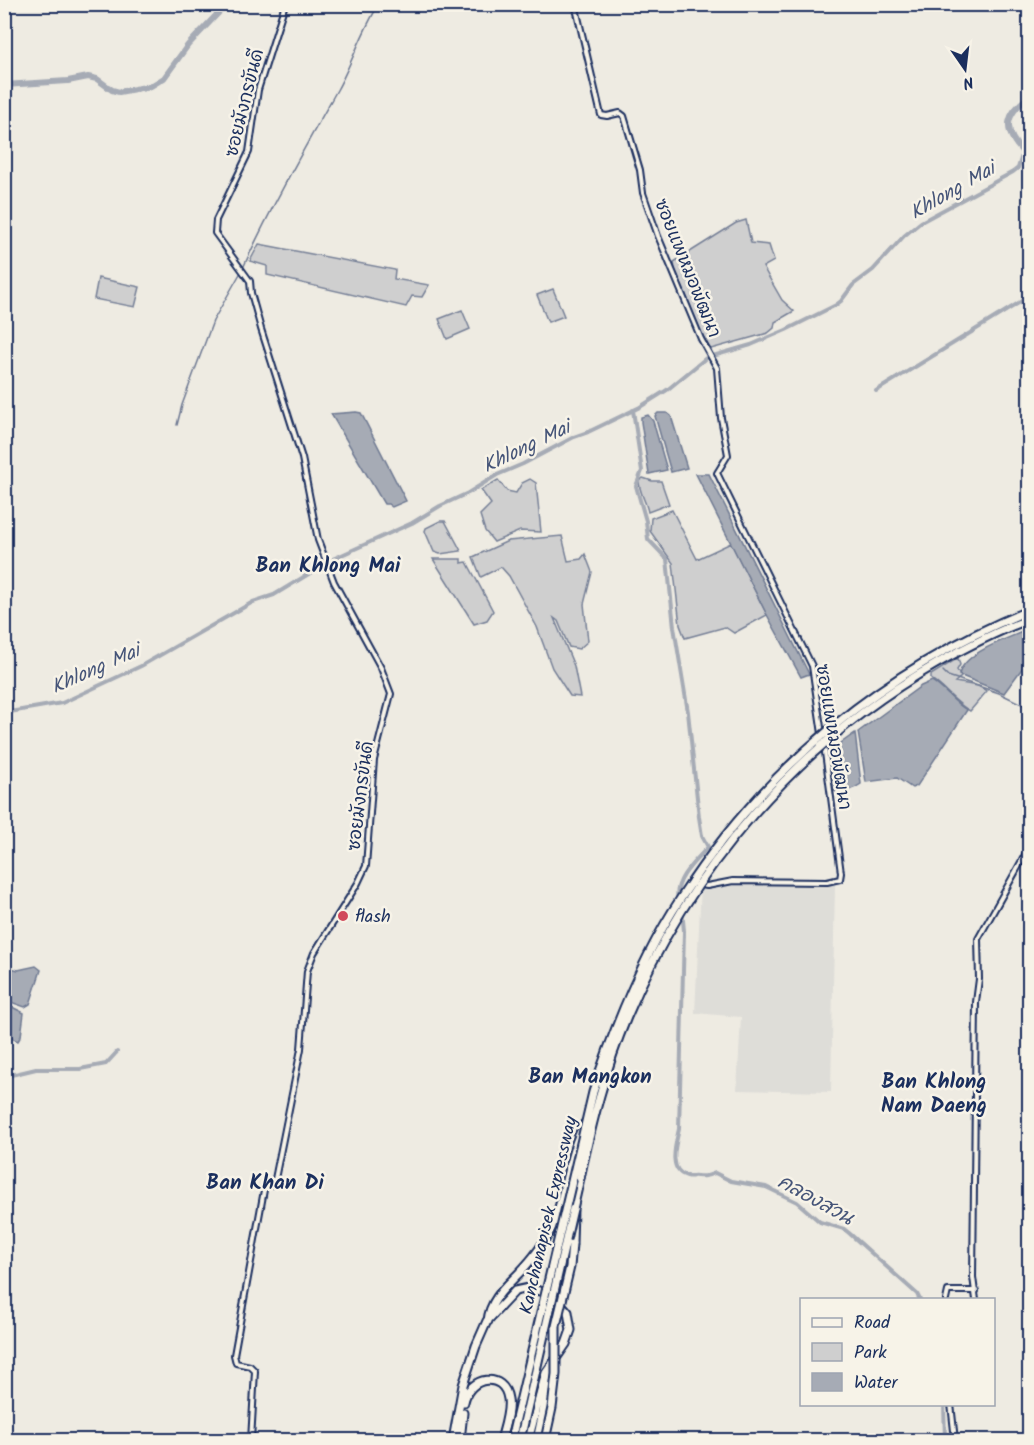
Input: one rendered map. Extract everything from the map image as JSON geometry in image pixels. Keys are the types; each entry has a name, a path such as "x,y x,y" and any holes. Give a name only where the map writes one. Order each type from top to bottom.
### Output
{"highway":[{"name":"Kanchanapisek Expressway","path":"510,1440 585,1122 610,1042 647,957 681,897 736,822 800,753 881,689 974,635 1029,610"},
{"name":"Kanchanapisek Expressway","path":"520,1440 597,1106 627,1016 674,923 721,853 785,778 852,719 909,680 955,653 1029,618"},
{"path":"488,1322 489,1312 496,1299 529,1263 551,1229 571,1156 585,1122"},
{"path":"545,1440 555,1385 556,1326 570,1267 573,1209"},
{"path":"537,1440 552,1375 553,1327 572,1244"},
{"path":"453,1440 463,1385 476,1346 488,1322 509,1296 520,1289 529,1288 553,1295 566,1308 571,1330 566,1344 546,1373 528,1440"},
{"path":"460,1440 465,1395 475,1383 489,1380 503,1388 508,1402 501,1440"}],"street":[{"name":"ซอยมังกรขันดี","path":"251,1440 255,1371 250,1366 236,1363 234,1355 264,1190 275,1181 293,1093 301,1049 305,985 309,962 358,883 366,866 374,760 391,698 381,668 327,566 314,528 302,458 261,329 250,281 215,233 215,225 249,152 259,87 285,4"},
{"name":"ซอยแพหมอพัฒนา","path":"575,4 601,115 620,113 624,116 640,170 643,193 658,236 672,274 718,374 721,418 728,455 718,469 718,477 814,673 841,877 837,881 827,882 733,881 707,886 686,877"},
{"path":"1029,785 1027,790 1029,792"},
{"path":"976,1298 974,1277 976,1002 979,979 977,942 1029,846"},
{"path":"946,1298 948,1291 976,1290"},
{"path":"951,1406 955,1440"}],"shaded area":[{"path":"701,885 835,885 831,1092 737,1090 741,1017 695,1013"}],"green space":[{"path":"746,220 751,243 769,245 774,261 763,267 782,300 794,311 775,322 774,328 768,333 711,349 706,346 687,305 678,283 674,262 736,223"},
{"path":"259,244 395,270 394,279 429,285 422,297 412,296 406,307 267,275 267,266 250,261"},
{"path":"98,278 140,287 135,307 94,299"},
{"path":"553,289 564,316 548,322 537,295"},
{"path":"462,310 470,329 447,339 439,319"},
{"path":"643,478 661,481 669,504 648,512 639,485 639,481"},
{"path":"530,479 536,483 541,532 520,531 494,542 485,531 480,515 491,504 481,490 498,480 507,491 516,493 522,483"},
{"path":"672,510 697,559 731,543 767,615 734,633 725,627 685,638 680,625 673,563 650,531 651,518"},
{"path":"445,521 461,551 440,554 434,552 425,531 426,528"},
{"path":"562,536 568,561 581,559 585,554 592,572 584,604 588,641 579,649 569,647 558,621 554,618 574,666 580,697 570,696 552,668 537,627 509,576 501,567 481,577 473,557 508,541"},
{"path":"433,559 461,559 461,563 467,562 493,611 487,620 474,624"},
{"path":"958,658 960,665 957,670 961,677 955,682 978,686 987,691 970,711 931,679 931,675"}],"water":[{"path":"361,413 406,501 392,507 384,504 331,414"},
{"path":"658,413 667,413 671,416 687,468 671,472 655,416"},
{"path":"648,415 653,421 667,470 649,474 641,422 641,417"},
{"path":"696,474 709,474 809,674 801,677"},
{"path":"1029,629 1029,659 1004,693 959,675 962,667 978,653"},
{"path":"932,681 967,710 917,786 912,788 897,778 866,782 858,732 921,686"},
{"path":"855,733 861,784 840,792 833,791 828,756 834,748"},
{"path":"36,966 41,970 30,1004 25,1007 5,1000 5,969 8,967 18,970"},
{"path":"12,1007 24,1013 21,1036 18,1041 5,1035"}],"waterway":[{"path":"4,85 68,81 88,77 97,79 112,90 119,92 151,86 164,78 188,45 224,7 232,4"},
{"path":"243,268 276,200 342,80 379,4"},
{"path":"1023,152 1011,136 1009,122 1011,115 1030,96"},
{"path":"1023,152 1030,160"},
{"name":"Khlong Mai","path":"4,713 62,703 141,666 253,602 274,595 335,558 412,523 497,475 640,407 667,390 706,358 751,345 836,305 853,285 873,270 904,236 921,222 1013,172 1018,168 1023,152"},
{"path":"177,425 182,405 213,321 241,272"},
{"path":"876,391 1030,296"},
{"path":"633,410 642,471 636,486 646,521 648,539 667,559 674,627 688,712 699,817 702,836 708,847 682,878 677,893 678,901"},
{"path":"943,671 948,676 999,693 1030,708"},
{"name":"คลองสวน","path":"682,910 684,931 679,1129 674,1156 677,1169 689,1177 715,1173 731,1181 766,1187 797,1202 820,1222 844,1229 919,1298"},
{"path":"4,1080 11,1075 36,1069 80,1069 106,1064 117,1052"},
{"name":"คลองสวน","path":"944,1406 945,1440"}],"place":[{"name":"flash","path":"343,916"}],"district":[{"name":"Ban Khlong Mai","path":"328,565"},
{"name":"Ban Mangkon","path":"590,1076"},
{"name":"Ban Khlong Nam Daeng","path":"934,1093"},
{"name":"Ban Khan Di","path":"265,1182"}]}
